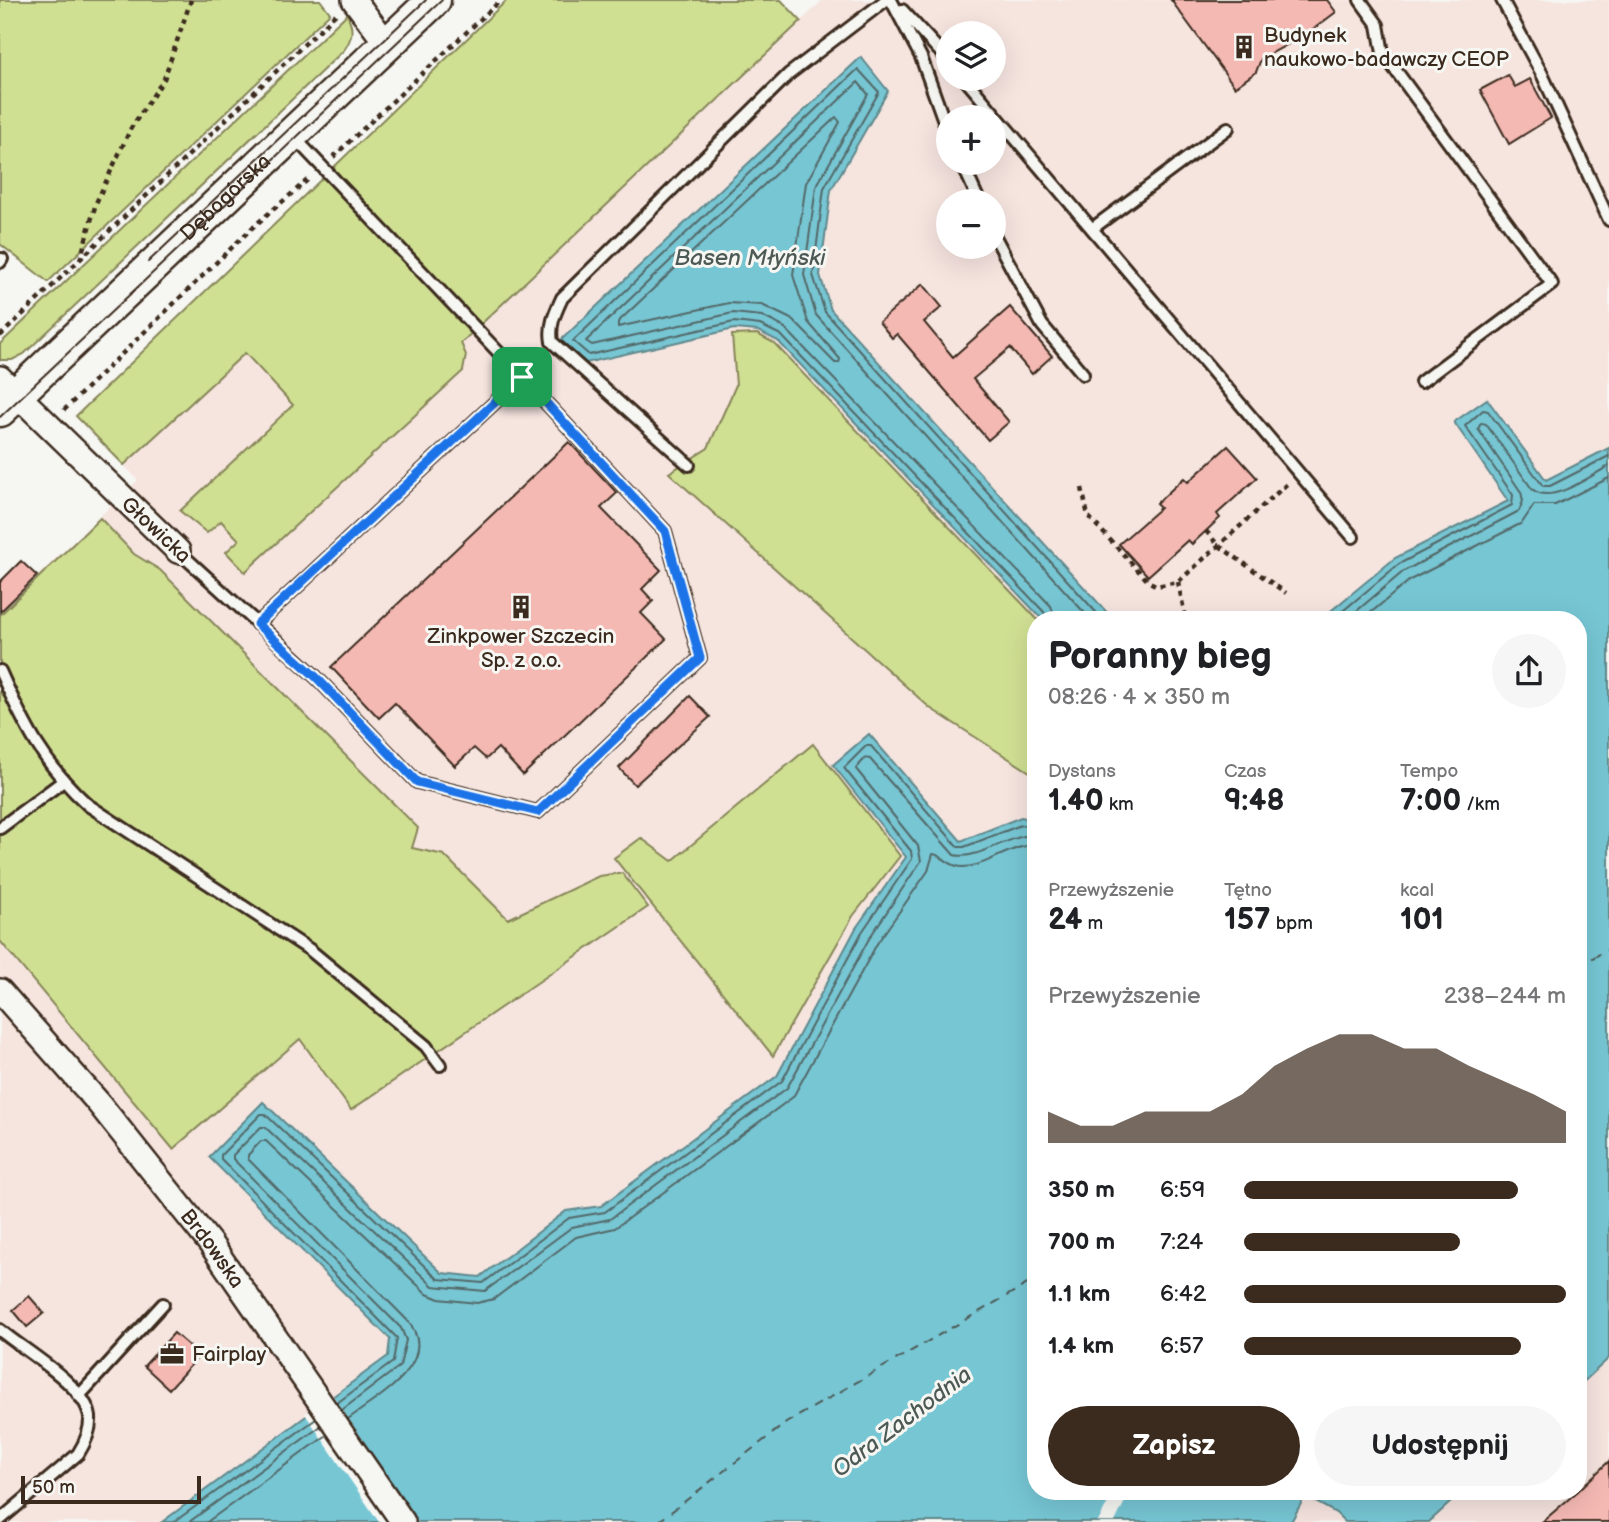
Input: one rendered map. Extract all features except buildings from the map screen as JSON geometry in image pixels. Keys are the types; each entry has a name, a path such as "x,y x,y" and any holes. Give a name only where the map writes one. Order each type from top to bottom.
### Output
{"street":[{"name":"Dębogórska","path":"5,394 434,0"},
{"path":"346,7 387,44"},
{"name":"Głowicka","path":"5,394 178,551"},
{"name":"Brdowska","path":"0,991 150,1165 210,1243 298,1367 402,1522"}],"lane":[{"path":"890,0 936,48"},
{"path":"890,0 922,57 939,105"},
{"path":"689,465 552,342 550,331 554,314 562,298 789,74 890,0"},
{"path":"1360,0 1378,25 1383,53 1552,284 1421,382"},
{"path":"1502,0 1542,74 1609,220"},
{"path":"975,91 1353,537"},
{"path":"1093,228 1228,128"},
{"path":"257,624 522,377 291,134"},
{"path":"1006,258 1042,325 1083,374"},
{"name":"Głowicka","path":"178,551 316,677 417,782 538,812 700,658 665,531 522,377"},
{"path":"0,671 26,731 62,782 88,805 310,950 426,1046 440,1065"},
{"path":"0,828 62,782"},
{"path":"79,1396 163,1304"},
{"path":"0,1330 43,1362 79,1396 90,1416 87,1439 78,1454 0,1520"}],"path":[{"path":"80,261 96,202 131,128 164,79 191,0"},
{"path":"64,410 253,227 322,167 501,0"},
{"path":"0,336 346,7"},
{"path":"1082,488 1088,516 1148,581 1157,586 1178,582 1300,473"},
{"path":"1206,531 1218,545 1286,593"},
{"path":"1178,582 1184,611"}],"shaded area":[{"path":"823,0 1609,0 1609,449 1395,558 1331,611 1027,611 1027,849 792,1090 234,1522 0,1522 0,612 138,480 76,415 312,190 461,343"},
{"path":"1609,1358 1609,1522 1429,1522 1453,1500 1587,1500 1587,1379"},
{"path":"1302,1500 1312,1500 1336,1513 1345,1522 1291,1522"}],"green space":[{"path":"0,0 320,0 330,13 48,282 0,244"},
{"path":"507,0 781,0 801,21 461,343 466,355 463,371 245,572 226,552 239,540 221,521 207,533 180,511 293,405 245,353 124,465 76,416"},
{"path":"347,14 352,33 344,50 24,354 12,360 0,360 0,344"},
{"path":"757,334 774,343 1029,611 1027,611 1027,770 930,708 669,473 708,448 736,385 732,335"},
{"path":"100,518 134,554 160,570 418,828 412,848 444,855 508,919 599,876 622,873 648,907 351,1110 300,1039 173,1149 0,941 0,615"},
{"path":"813,744 900,856 853,916 773,1056 614,858 641,838 672,861"}],"water":[{"name":"Basen Młyński","path":"861,57 888,91 831,190 820,275 831,310 1106,611 1034,611 778,341 758,331 734,329 586,363 561,340"},
{"path":"1487,399 1546,480 1609,448 1609,1358 1587,1379 1587,611 1331,611 1395,558 1508,501 1454,422"},
{"name":"Odra Zachodnia","path":"869,734 961,841 1021,817 1027,818 1027,1500 1303,1500 1291,1522 162,1522 388,1356 390,1339 209,1157 263,1102 442,1273 480,1277 566,1211 601,1206 777,1076 856,928 906,857 833,765"},
{"path":"1312,1500 1453,1500 1429,1522 1345,1522 1336,1513"}],"pier":[{"path":"332,1394 418,1522 379,1522 305,1414"},
{"path":"1109,1500 1126,1500 1115,1522 1098,1522"}],"ferry route":[{"path":"1587,961 1609,949"},
{"path":"658,1522 786,1423 1027,1284"}],"tram line":[{"path":"148,262 426,0"},
{"path":"0,417 442,0"}],"place":[{"name":"Budynek naukowo-badawczy CEOP","path":"1244,47"},
{"name":"Zinkpower Szczecin Sp. z o.o.","path":"521,607"},
{"name":"Fairplay","path":"172,1354"}],"route":[{"path":"522,377 665,531 700,658 538,812 417,782 316,677 257,624 522,377"}]}
